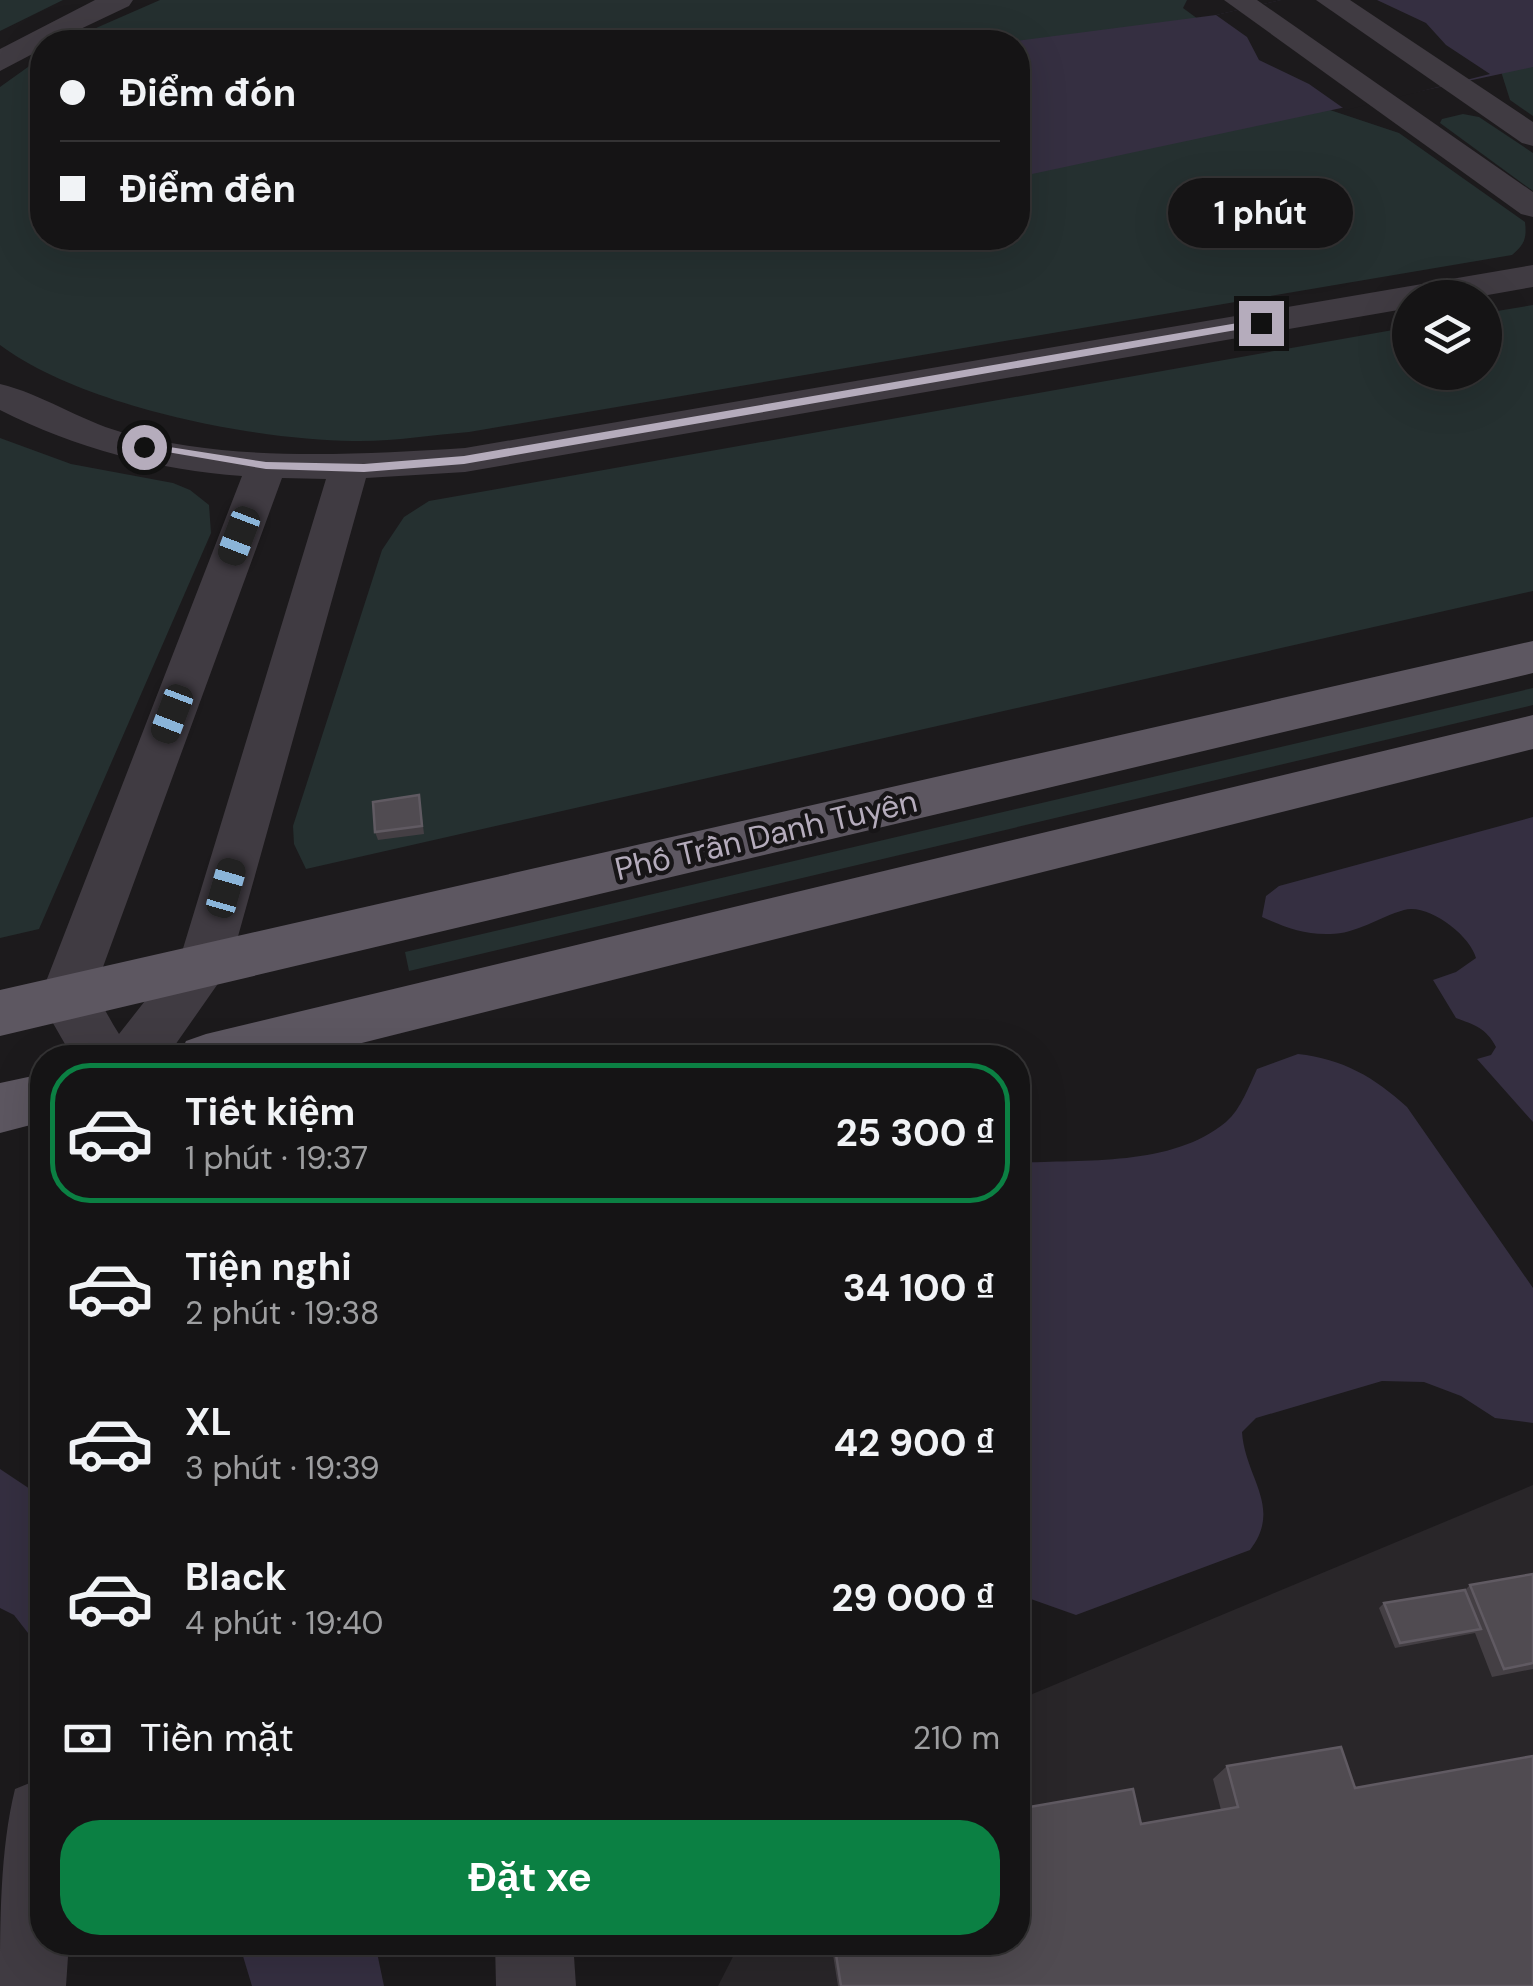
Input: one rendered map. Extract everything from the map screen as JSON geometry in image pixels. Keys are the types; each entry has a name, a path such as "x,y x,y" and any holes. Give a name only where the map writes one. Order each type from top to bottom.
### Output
{"main road":[{"name":"Phố Trần Danh Tuyên","path":"0,1013 1533,657"},
{"path":"259,1045 1533,732"},
{"path":"0,1108 30,1101"}],"street":[{"path":"53,30 119,0"},
{"path":"1330,0 1533,136"},
{"path":"1244,4 1533,207"},
{"path":"0,62 30,43"},
{"path":"0,395 88,433 172,454 266,466 349,468 464,460 1533,276"},
{"path":"95,1045 66,997 266,466"},
{"path":"143,1045 204,965 349,468"},
{"path":"26,1986 30,1946"},
{"path":"535,1955 536,1986"}],"shaded area":[{"path":"0,0 63,0 0,31"},
{"path":"160,0 1187,0 1183,8 1315,105 1399,133 1525,222 1525,237 1512,255 469,432 353,441 267,434 169,416 121,402 34,367 0,345 0,87 30,66 30,250 1030,250 1030,30 91,30"},
{"path":"1281,0 1533,0 1533,67 1030,174 1030,39 1216,15"},
{"path":"1533,0 1533,116 1510,100 1499,65"},
{"path":"1463,114 1479,117 1533,153 1533,191 1440,123"},
{"path":"1533,305 1533,591 306,869 294,844 293,826 382,550 404,517 429,501 1392,330 1392,390 1502,390 1502,310"},
{"path":"0,438 71,464 173,483 190,490 209,505 211,533 39,929 0,938"},
{"path":"1533,688 1533,705 409,971 405,952"},
{"path":"1533,817 1533,1122 1477,1059 1491,1055 1496,1047 1488,1035 1456,1018 1433,980 1456,972 1476,958 1466,940 1447,923 1414,909 1349,931 1321,934 1295,930 1262,917 1266,896 1279,886"},
{"path":"1298,1054 1329,1060 1357,1071 1407,1107 1533,1288 1533,1423 1495,1418 1461,1396 1424,1382 1382,1381 1256,1418 1242,1432 1263,1506 1259,1534 1250,1550 1076,1615 1030,1599 1030,1163 1127,1158 1180,1147 1204,1137 1231,1117 1257,1069"},
{"path":"0,1469 30,1489 30,1636 14,1615 0,1608"},
{"path":"1533,1485 1533,1986 718,1986 734,1955 1030,1955 1030,1695"},
{"path":"243,1955 378,1955 384,1986 252,1986"}],"pier":[{"path":"1281,0 1377,0 1426,23 1446,45 1490,74 1346,110 1309,84 1259,60 1247,37 1216,15"}],"building":[{"path":"419,795 422,826 375,832 373,802"},
{"path":"1533,1574 1533,1663 1504,1669 1470,1585"},
{"path":"1465,1590 1481,1629 1400,1643 1384,1603"},
{"path":"1341,1747 1355,1788 1533,1756 1533,1986 841,1986 836,1955 1030,1955 1030,1807 1133,1789 1141,1824 1238,1807 1227,1766"}],"route":[{"path":"144,447 266,466 364,468 464,460 1261,323"}]}
